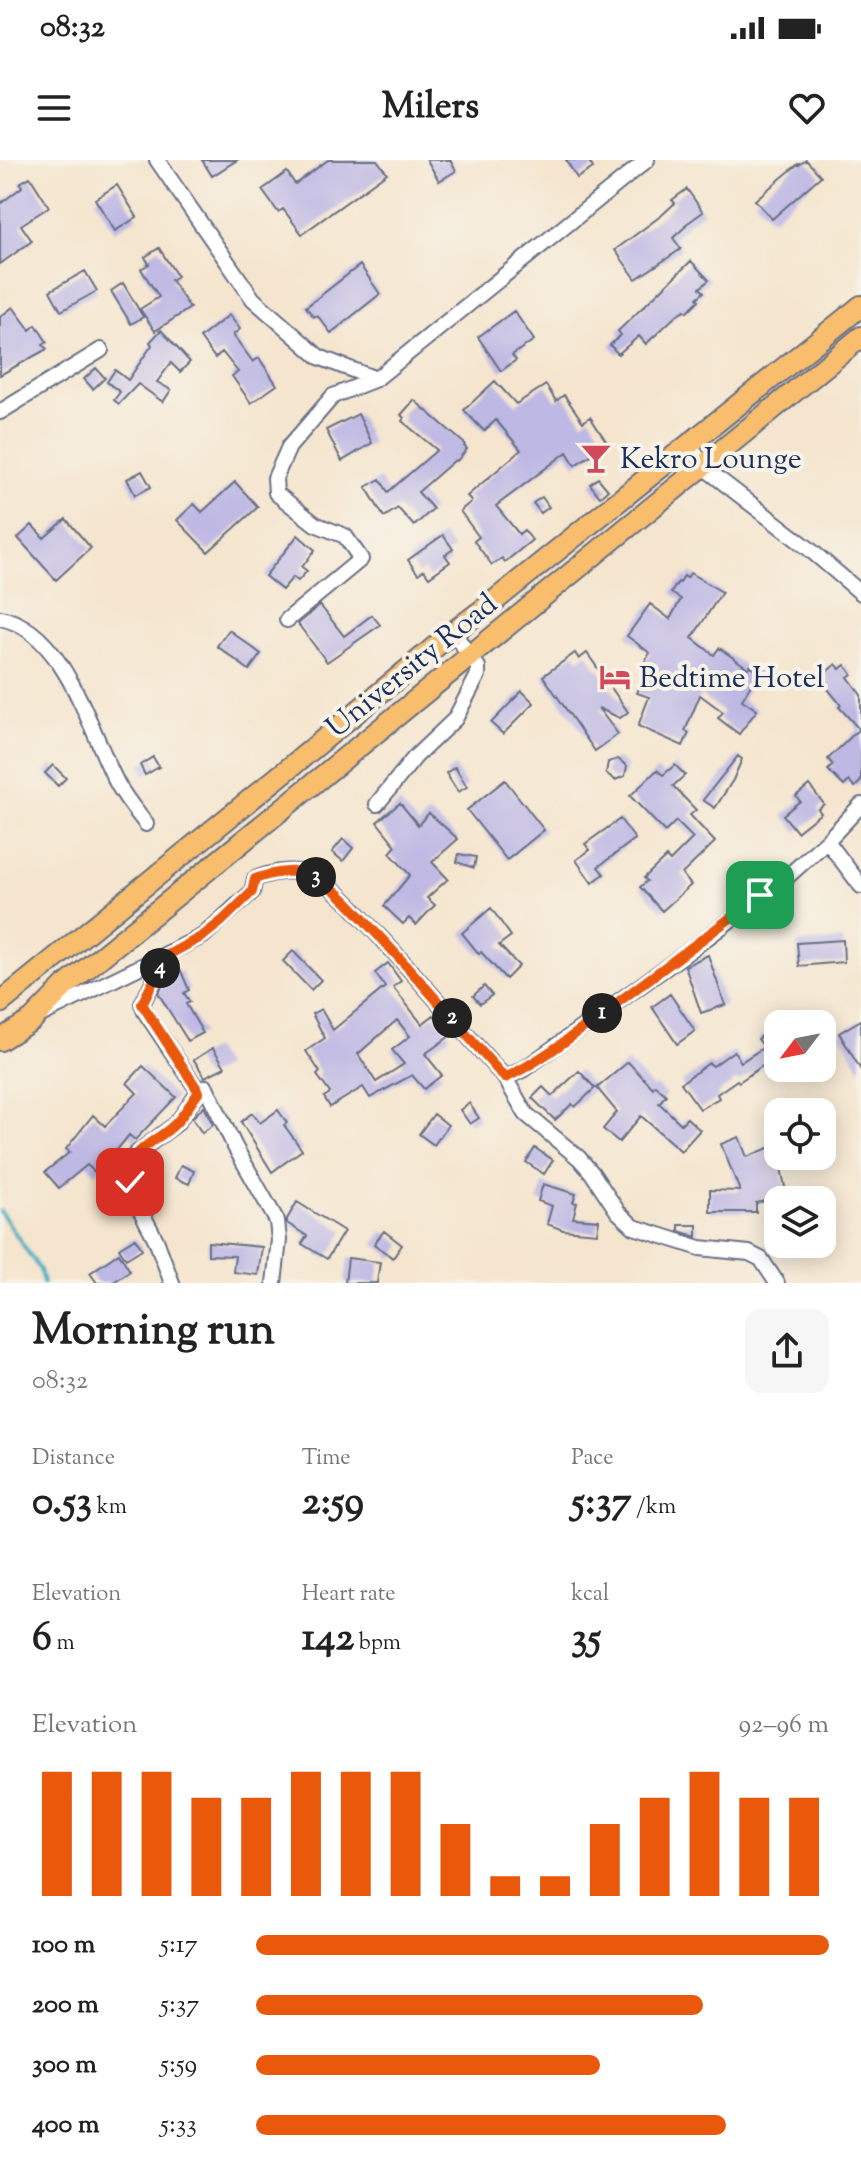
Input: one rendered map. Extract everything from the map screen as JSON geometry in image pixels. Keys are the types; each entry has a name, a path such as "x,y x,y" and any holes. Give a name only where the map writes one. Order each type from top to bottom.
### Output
{"highway":[{"name":"University Road","path":"0,1003 453,632 861,306"},
{"name":"University Road","path":"0,1040 32,1020 64,987 861,337"}],"street":[{"path":"157,160 253,299 319,357 376,379"},
{"path":"287,620 361,559 345,536 315,524 276,493 275,478 289,447 333,396 376,379 647,160"},
{"path":"0,412 101,350"},
{"path":"690,443 702,466 861,593"},
{"path":"0,618 33,631 62,667 118,786 146,824"},
{"path":"377,804 415,757 455,719 479,671 453,632"},
{"path":"505,1078 537,1060 788,876 861,805"},
{"path":"827,841 861,886"},
{"path":"32,1020 203,936 252,892 255,879 271,873 293,872 319,878 406,964 505,1078 526,1114 579,1158 618,1212 634,1227 700,1248 749,1253 761,1259 777,1283"},
{"path":"166,956 142,1004 199,1092"},
{"path":"172,1283 156,1240 134,1198 130,1168 137,1153 176,1124 206,1087 235,1147 275,1215 279,1240 274,1283"}],"building":[{"path":"202,160 237,160 212,176"},
{"path":"328,160 377,160 387,173 302,234 283,209 278,212 262,190 287,172 295,184"},
{"path":"427,160 450,160 456,171 439,181"},
{"path":"566,160 588,160 593,168 577,178"},
{"path":"806,160 821,176 772,219 755,200"},
{"path":"30,177 49,207 21,225 32,241 0,264 0,204"},
{"path":"117,185 137,217 115,231 95,199"},
{"path":"687,189 703,212 673,238 681,249 636,279 615,250 662,215 675,203 672,200"},
{"path":"159,248 177,276 171,280 190,308 155,331 140,309 159,297 141,269 149,264 145,257"},
{"path":"691,261 709,280 700,288 704,292 697,298 699,300 687,312 678,314 646,344 639,336 618,354 610,345 621,335 618,331"},
{"path":"360,265 380,294 331,333 306,307"},
{"path":"85,271 97,291 61,311 50,291"},
{"path":"123,283 143,317 131,324 111,291"},
{"path":"13,307 30,330 36,325 47,342 43,345 47,349 0,375 0,317"},
{"path":"514,311 534,340 512,355 516,360 501,371 478,337"},
{"path":"229,315 240,329 233,335 253,362 259,358 277,385 251,403 232,376 238,372 222,352 215,358 200,338"},
{"path":"161,330 190,362 180,372 171,363 157,382 171,390 163,402 138,384 119,404 114,400 120,392 107,382 115,370 128,380 152,345 150,342"},
{"path":"96,368 105,378 93,389 84,379"},
{"path":"495,381 516,404 546,385 556,401 564,395 583,422 590,417 608,444 575,465 567,452 496,506 519,534 524,530 532,540 505,562 502,558 492,565 474,541 479,537 460,511 472,501 467,496 521,450 496,420 484,431 464,410"},
{"path":"414,400 467,449 457,461 418,492 433,509 414,526 398,508 384,517 366,487 380,479 388,492 437,450 402,421 404,418 401,415"},
{"path":"358,414 372,443 342,461 326,430"},
{"path":"142,471 151,487 135,495 127,479"},
{"path":"598,478 608,490 600,497 590,484"},
{"path":"235,482 258,507 208,552 177,520 194,504 202,512"},
{"path":"542,497 549,507 541,513 533,503"},
{"path":"66,519 91,548 56,580 18,538 32,525 44,538"},
{"path":"298,535 315,550 302,567 307,571 298,581 293,577 282,590 265,576"},
{"path":"443,535 453,549 445,555 450,562 429,577 424,570 418,574 408,560"},
{"path":"690,573 722,592 692,638 714,655 719,648 748,668 750,666 759,671 742,700 757,710 739,734 718,718 723,712 700,695 685,731 689,733 683,746 638,726 649,697 637,693 646,671 641,668 650,653 627,636 650,604 670,619 681,599 671,593 678,582"},
{"path":"320,605 344,636 372,615 380,625 327,662 298,624"},
{"path":"229,630 261,654 249,670 217,646"},
{"path":"575,653 579,659 587,653 628,712 620,718 598,708 618,734 595,751 543,676"},
{"path":"836,664 840,669 845,665 852,674 848,677 861,695 861,781 855,787 849,781 844,786 828,770 833,765 828,759 859,729 819,678"},
{"path":"522,691 534,703 503,734 491,723"},
{"path":"738,756 742,759 733,780 715,808 703,800"},
{"path":"153,757 159,767 145,775 140,765"},
{"path":"618,759 627,766 625,776 615,780 606,773 608,762"},
{"path":"53,765 66,778 58,786 45,773"},
{"path":"675,765 685,775 673,786 696,810 690,815 715,842 682,874 691,885 662,911 640,887 647,881 644,878 666,857 670,861 693,838 676,821 665,832 630,796 657,770 663,775"},
{"path":"455,767 467,787 458,792 446,773"},
{"path":"505,780 544,830 507,860 467,810"},
{"path":"809,785 824,804 818,809 821,813 797,832 783,815 800,801 796,796"},
{"path":"400,803 418,825 429,813 458,839 432,862 448,879 427,898 435,905 416,925 409,918 403,924 384,906 410,875 390,853 396,846 377,822"},
{"path":"620,819 635,839 598,867 604,874 592,883 576,860 590,850 585,844"},
{"path":"343,839 353,848 343,861 332,852"},
{"path":"459,854 476,857 474,868 457,862"},
{"path":"491,908 511,936 499,945 519,966 506,979 462,933"},
{"path":"843,940 844,962 799,966 797,943"},
{"path":"293,951 321,980 311,990 283,961"},
{"path":"708,955 725,1005 701,1013 685,966"},
{"path":"388,963 401,981 393,987 422,1024 434,1015 450,1036 425,1054 442,1075 424,1089 412,1075 370,1098 363,1087 330,1107 324,1097 330,1093 306,1051 325,1038 312,1014 321,1009 333,1030 385,987 375,973","holes":["397,1020 410,1036 392,1050 404,1064 376,1082 358,1054"]},
{"path":"181,971 189,990 184,993 190,1002 186,1004 203,1033 188,1041 158,993 168,982 167,979"},
{"path":"484,986 492,995 480,1004 473,996"},
{"path":"670,994 695,1031 677,1044 652,1007"},
{"path":"861,1020 861,1070 839,1033"},
{"path":"764,1047 764,1065 739,1082 737,1080 717,1094 719,1098 700,1109 681,1083 709,1063 713,1066 734,1051 741,1062"},
{"path":"213,1048 225,1067 205,1077 194,1060"},
{"path":"628,1062 653,1088 655,1085 666,1095 659,1103 681,1124 687,1118 700,1130 681,1151 641,1116 619,1142 603,1129 617,1112 597,1088"},
{"path":"143,1066 176,1097 135,1140 129,1135 116,1151 112,1159 121,1176 111,1182 102,1166 96,1173 87,1165 59,1188 45,1172 70,1152 66,1149 93,1115 105,1126 137,1093 127,1083"},
{"path":"579,1071 595,1088 555,1120 532,1098 543,1087 552,1096"},
{"path":"469,1103 479,1118 470,1124 460,1110"},
{"path":"204,1106 213,1125 202,1133 192,1118"},
{"path":"278,1110 287,1123 284,1125 302,1150 272,1172 241,1122 252,1113 260,1123"},
{"path":"434,1114 448,1125 434,1145 419,1134"},
{"path":"739,1137 747,1157 764,1150 764,1170 781,1170 785,1186 764,1186 764,1201 756,1203 756,1212 710,1212 710,1190 740,1191 721,1144"},
{"path":"535,1148 553,1160 544,1174 526,1162"},
{"path":"181,1165 194,1171 189,1184 175,1178"},
{"path":"543,1184 576,1194 573,1218 599,1220 597,1233 563,1230 547,1224 552,1206 538,1201"},
{"path":"297,1202 344,1231 327,1259 302,1244 307,1236 287,1223"},
{"path":"679,1225 697,1225 697,1237 679,1231"},
{"path":"384,1231 402,1245 393,1258 374,1244"},
{"path":"135,1238 142,1249 126,1259 119,1248"},
{"path":"208,1242 262,1247 258,1275 233,1272 235,1256 208,1255"},
{"path":"119,1253 130,1271 112,1283 97,1283 90,1273"},
{"path":"348,1258 380,1262 377,1283 345,1283"}],"waterway":[{"path":"0,1211 40,1270 43,1283"}],"place":[{"name":"Kekro Lounge","path":"596,458"},
{"name":"Bedtime Hotel","path":"615,677"}],"route":[{"path":"130,1182 130,1168 137,1153 176,1124 199,1092 142,1004 166,956 203,936 222,921 252,892 255,879 271,873 293,872 319,878 416,975 505,1078 524,1069 574,1034 696,946 760,895"}]}
